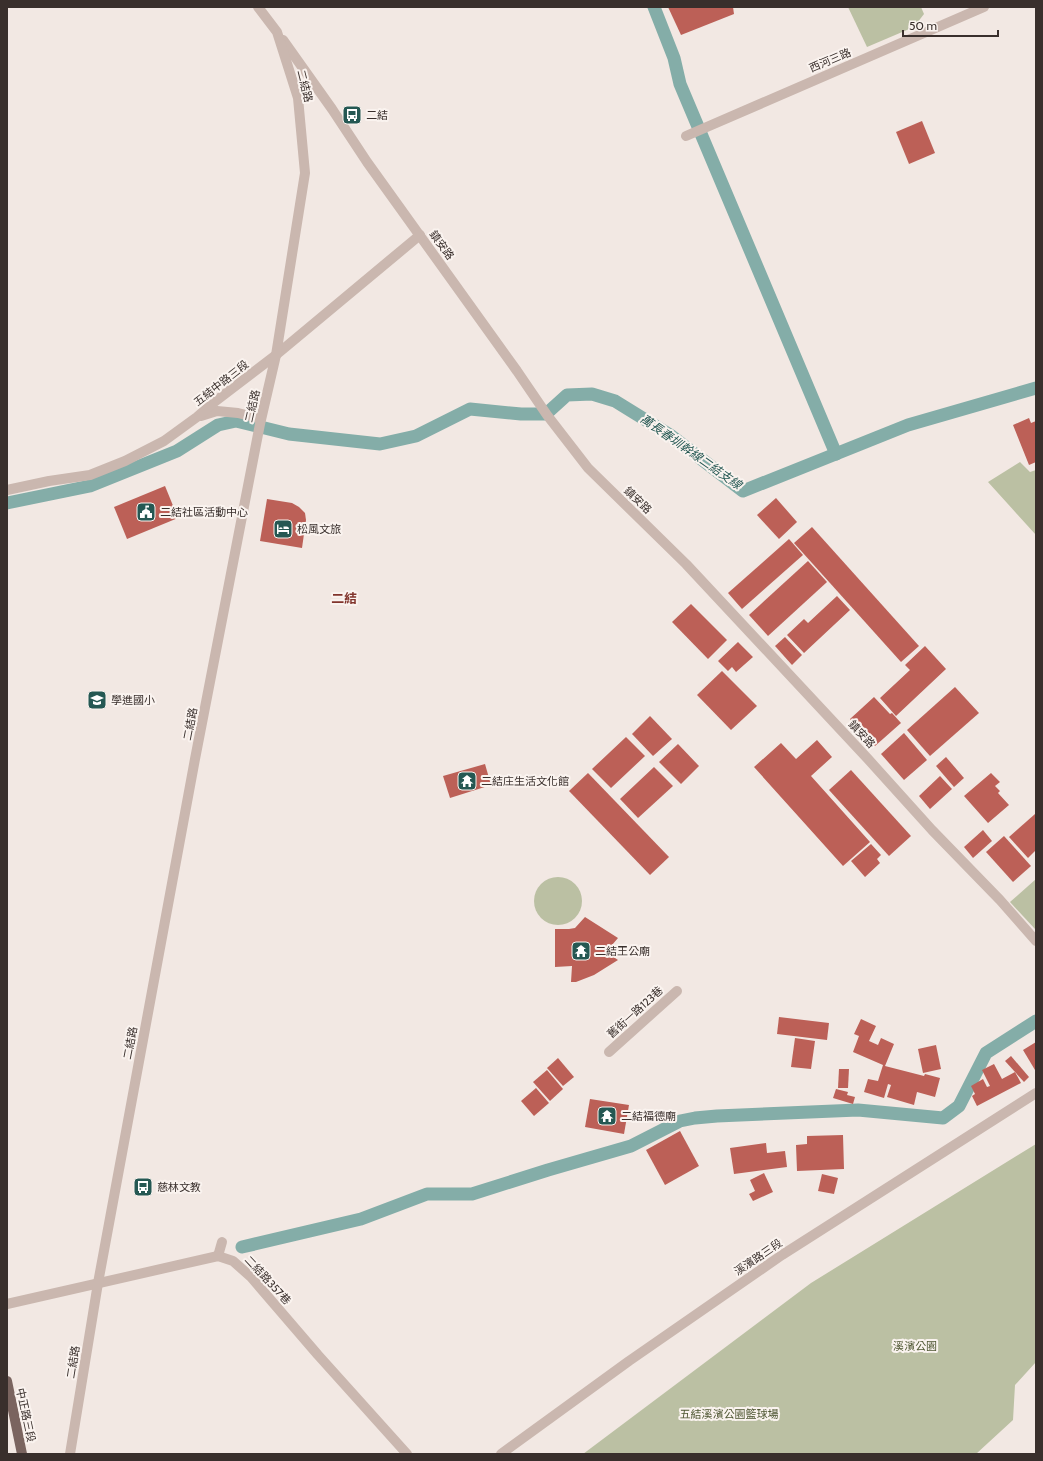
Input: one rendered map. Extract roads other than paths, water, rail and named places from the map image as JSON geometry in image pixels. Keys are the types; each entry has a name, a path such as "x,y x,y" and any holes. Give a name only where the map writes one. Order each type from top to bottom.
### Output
{"main road":[{"name":"中正路三段","path":"7,1381 22,1454"}],"street":[{"name":"二結路","path":"70,1454 98,1283 195,759 258,436 276,355 305,173 298,98 277,32 258,7"},
{"name":"西河三路","path":"686,136 984,7"},
{"name":"鎮安路","path":"277,32 547,415 588,468 692,570 863,753 932,830 1000,900 1036,941"},
{"name":"五結中路三段","path":"7,490 49,481 90,475 124,461 164,441 276,355 420,235"},
{"path":"197,417 217,412 238,413 261,422"},
{"name":"舊街一路123巷","path":"609,1052 676,991"},
{"name":"溪濱路三段","path":"501,1454 630,1361 782,1255 1036,1093"},
{"path":"7,1304 218,1256 222,1242"},
{"name":"二結路357巷","path":"218,1256 233,1261 251,1277 318,1355 407,1454"}],"waterway":[{"path":"654,7 674,58 680,84 836,454"},
{"name":"萬長春圳幹線二結支線","path":"7,503 90,486 177,451 218,425 236,421 289,434 380,444 416,436 470,409 521,414 546,414 567,395 592,394 615,401 670,435 743,491 908,425 1036,388"},
{"path":"242,1247 361,1219 427,1194 472,1194 631,1146 680,1121 695,1118 858,1110 943,1118 959,1106 986,1053 1036,1021"}],"place":[{"name":"二結","path":"352,115"},
{"name":"二結社區活動中心","path":"146,512"},
{"name":"松風文旅","path":"283,529"},
{"name":"學進國小","path":"97,700"},
{"name":"二結庄生活文化館","path":"467,781"},
{"name":"二結王公廟","path":"581,951"},
{"name":"二結福德廟","path":"607,1116"},
{"name":"慈林文教","path":"143,1187"}],"district":[{"name":"二結","path":"344,598"}],"park label":[{"name":"溪濱公園","path":"915,1346"},
{"name":"五結溪濱公園籃球場","path":"729,1414"}]}
